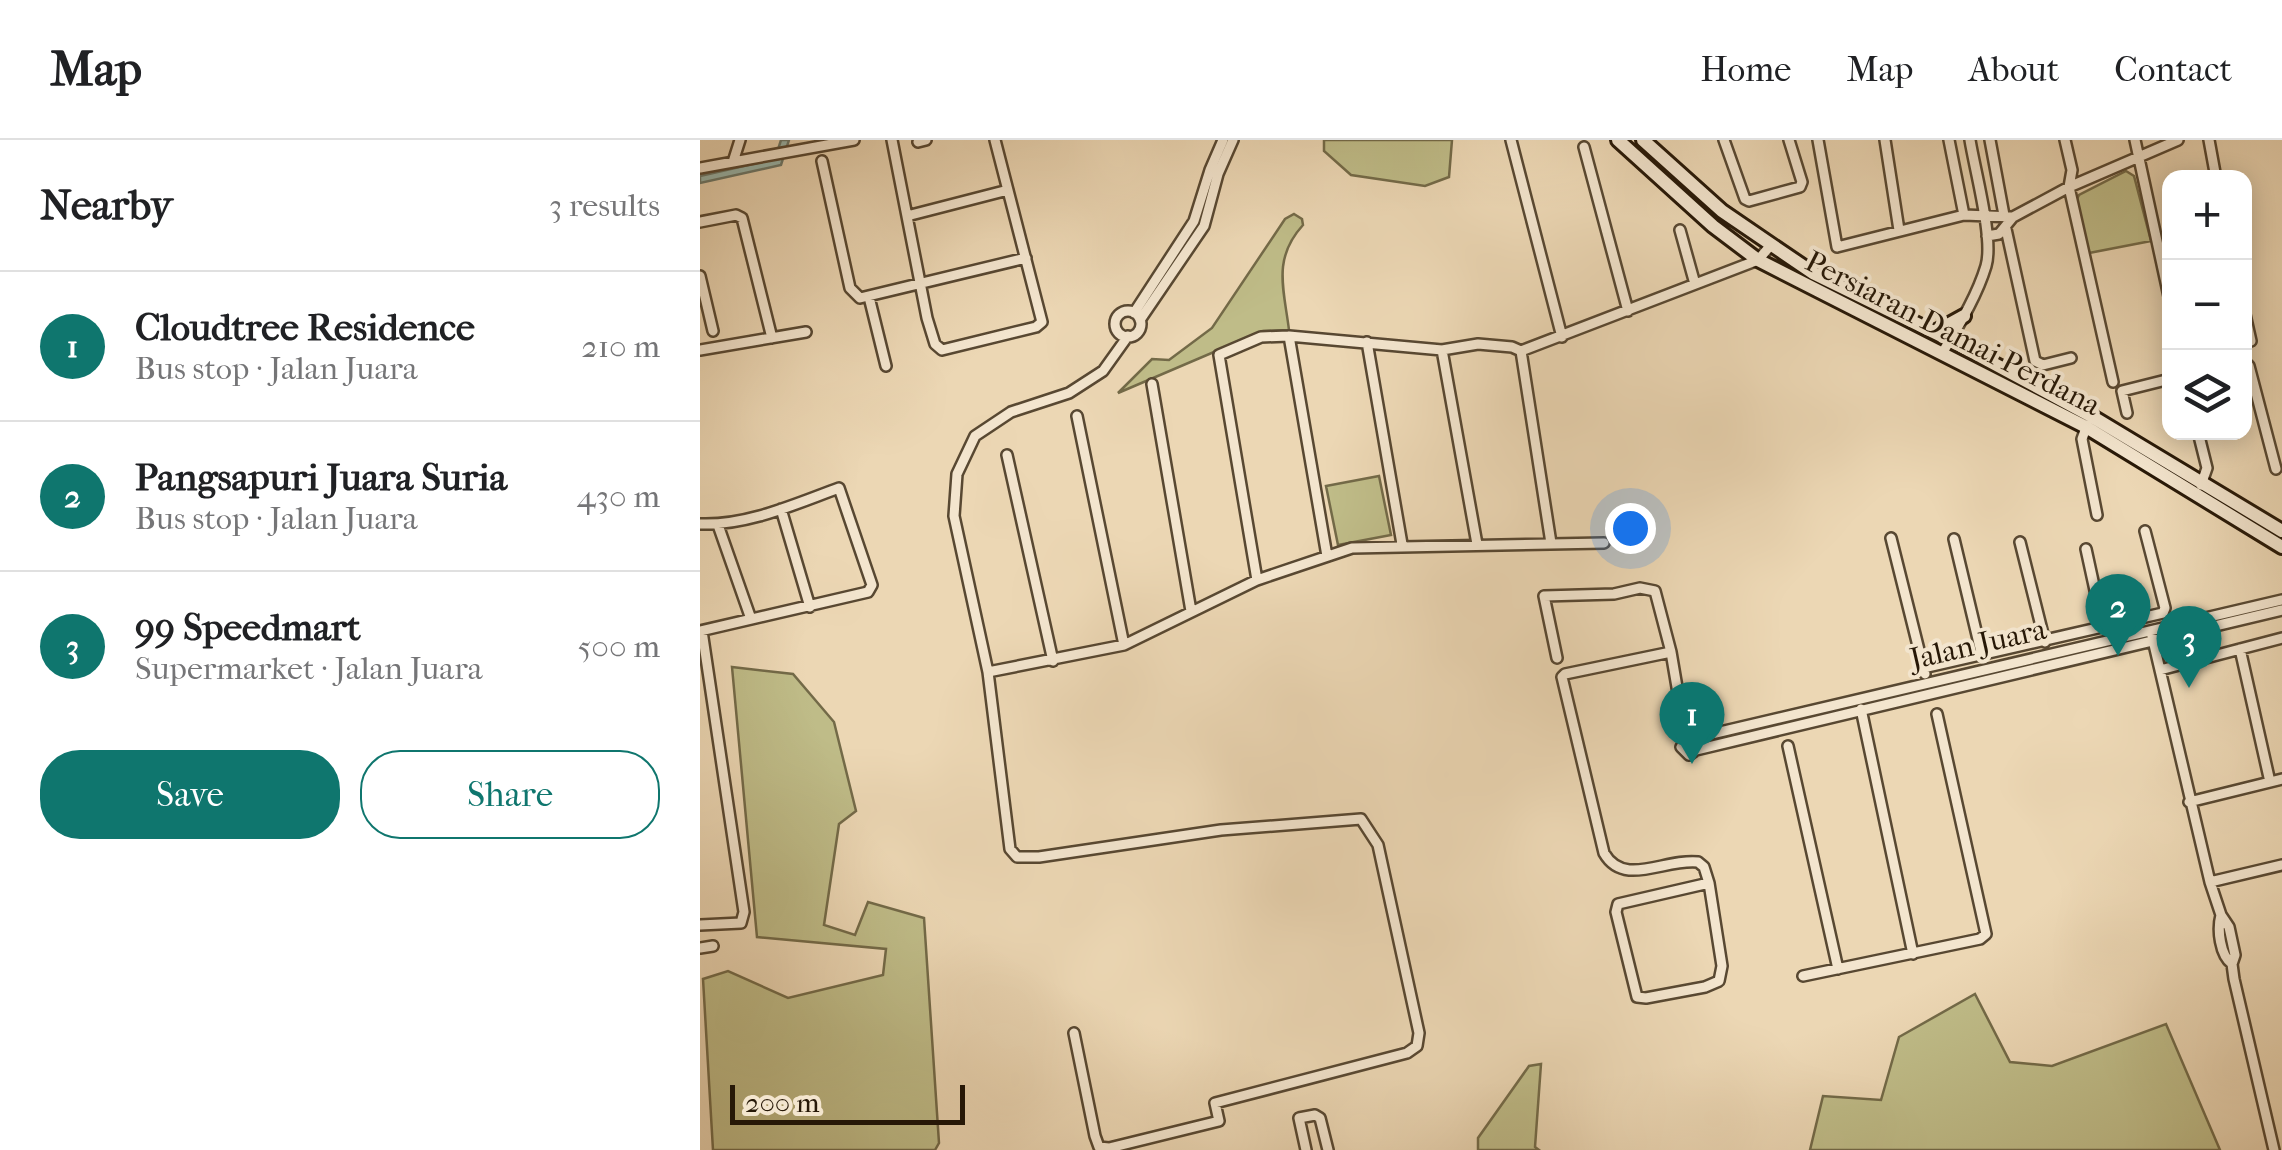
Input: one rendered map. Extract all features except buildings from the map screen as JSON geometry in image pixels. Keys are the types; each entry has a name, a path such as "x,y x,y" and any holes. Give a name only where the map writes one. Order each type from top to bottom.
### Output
{"main road":[{"name":"Persiaran Damai Perdana","path":"1618,140 1713,226 1758,260 1947,346 2088,422"},
{"name":"Persiaran Damai Perdana","path":"1644,140 1722,210 1813,273 1935,332 1947,346 1965,348 2199,489 2282,547"},
{"path":"1935,332 1964,316 1965,348"},
{"name":"Persiaran Damai Perdana","path":"2199,489 2282,531"}],"street":[{"path":"733,162 740,140"},
{"path":"700,168 826,142 854,140"},
{"path":"892,140 919,283 935,344 942,350 1042,322 995,140"},
{"path":"1123,334 1137,333 1137,317 1194,222 1223,140"},
{"path":"1137,317 1204,226 1218,174 1234,140"},
{"path":"1511,140 1562,338"},
{"path":"1724,140 1745,199 1749,200 1800,187 1802,182 1789,140"},
{"path":"1818,140 1837,248 1964,215 2008,216 2178,140"},
{"path":"1885,140 1899,230"},
{"path":"1949,140 1964,215"},
{"path":"1947,346 1987,264 1988,236 1970,140"},
{"path":"1990,140 2035,361 2044,366 2070,358"},
{"path":"2066,140 2072,170 2069,188 2113,382"},
{"path":"2135,140 2162,264"},
{"path":"2209,140 2215,170"},
{"path":"1584,148 1628,310"},
{"path":"822,161 850,288 864,298 886,366"},
{"path":"906,216 1008,190"},
{"path":"700,222 736,215 742,218 772,338"},
{"path":"1988,236 2006,229"},
{"path":"1680,230 1695,284"},
{"path":"1257,580 1219,355 1260,337 1289,336 1442,350 1478,344 1521,351 1758,260 1771,246"},
{"path":"864,298 1026,258"},
{"path":"700,276 713,331"},
{"path":"1123,334 1115,324 1119,314 1126,311 1137,317"},
{"path":"700,350 806,332"},
{"path":"1074,1033 1094,1136 1099,1148 1109,1148 1219,1121 1215,1103 1407,1053 1417,1046 1419,1033 1378,845 1361,820 1222,830 1056,855 1016,857 1010,849 988,672 954,516 957,474 975,436 1011,412 1069,393 1103,371 1123,334"},
{"path":"1289,336 1327,556"},
{"path":"1367,342 1402,544"},
{"path":"1442,350 1477,544"},
{"path":"1521,351 1550,543"},
{"path":"2252,377 2276,469"},
{"path":"2128,413 2122,392 2162,381"},
{"path":"1152,384 1191,610"},
{"path":"1077,416 1124,646"},
{"path":"2088,422 2082,439 2097,515"},
{"path":"2199,489 2208,468 2200,440"},
{"path":"1007,455 1053,661"},
{"path":"700,524 718,525 782,509 838,488 871,580 870,590 701,631 743,918 734,926 700,925"},
{"path":"782,509 810,607"},
{"path":"718,525 751,619"},
{"path":"1924,668 2163,613 2165,608 2145,531"},
{"path":"1892,538 1926,682"},
{"path":"1954,539 1982,656"},
{"path":"2020,542 2049,659"},
{"path":"988,672 1124,646 1257,580 1352,548 1402,544 1604,543"},
{"path":"2086,549 2103,627"},
{"path":"1557,658 1544,596 1614,594 1640,588 1654,591 1671,652 1686,740"},
{"name":"Jalan Juara","path":"2152,636 2282,600"},
{"name":"Jalan Juara","path":"2049,659 1685,754 1682,747 1686,740 1926,682 2282,610"},
{"path":"2152,636 2189,802 2221,916 2219,930 2225,958 2232,964 2274,1150"},
{"path":"2160,670 2282,638"},
{"path":"2240,649 2270,782"},
{"path":"1671,652 1565,674 1562,680 1610,865 1635,871 1676,862 1698,862 1709,883 1722,966 1719,981 1705,988 1646,998 1637,996 1616,912 1618,904 1709,883"},
{"path":"1862,709 1913,954"},
{"path":"1803,976 1980,939 1986,934 1937,714"},
{"path":"1788,746 1838,969"},
{"path":"2189,802 2282,780"},
{"path":"2210,882 2282,866"},
{"path":"700,948 713,946"},
{"path":"1306,1150 1299,1118 1315,1115 1320,1118 1328,1150"}],"shaded area":[{"path":"1324,140 1452,140 1449,177 1425,186 1351,175 1324,151"},
{"path":"2126,171 2134,176 2151,241 2089,253 2076,201 2079,195"},
{"path":"1294,214 1302,219 1303,225 1287,250 1282,275 1289,330 1263,331 1118,393 1152,359 1169,360 1212,328 1285,219"},
{"path":"1379,476 1391,535 1338,545 1326,486"},
{"path":"732,667 793,674 834,722 856,811 839,824 824,925 855,935 868,902 924,918 939,1143 935,1150 713,1150 703,979 728,971 788,998 883,975 886,949 757,937"},
{"path":"1975,994 2010,1062 2052,1066 2166,1024 2220,1150 1810,1150 1823,1096 1881,1100 1899,1037"},
{"path":"1541,1064 1535,1147 1539,1150 1478,1150 1478,1138 1529,1066"}],"water":[{"path":"781,140 789,140 781,165 700,183 700,176 775,159"}],"place":[{"name":"Pangsapuri Juara Suria","path":"2118,656"},
{"name":"99 Speedmart","path":"2189,688"},
{"name":"Cloudtree Residence","path":"1692,764"}]}
